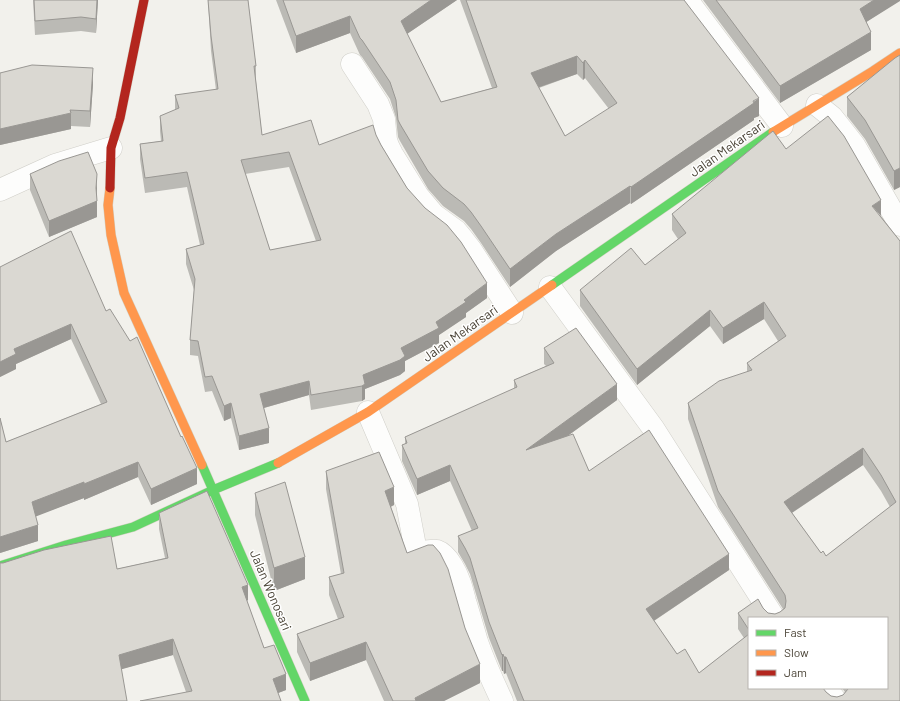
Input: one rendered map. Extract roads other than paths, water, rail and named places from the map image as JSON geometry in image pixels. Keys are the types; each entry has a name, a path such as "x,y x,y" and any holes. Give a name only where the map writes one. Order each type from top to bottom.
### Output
{"street":[{"name":"Jalan Wonosari","path":"144,0 120,118 111,148 108,205 111,235 124,293 213,490 305,701"},
{"path":"687,0 782,126"},
{"name":"Jalan Mekarsari","path":"0,566 66,545 133,527 282,460 368,412 782,126 900,53"},
{"path":"352,64 378,104 384,119 388,146 418,196 434,215 456,231 461,237 512,313"},
{"path":"817,105 832,117 854,145 900,225"},
{"path":"0,190 55,165 111,148"},
{"path":"550,287 653,428 773,617"},
{"path":"368,412 406,504 415,546 418,550 435,551 440,553 452,566 461,588 477,642 502,701"},
{"path":"827,689 836,701"}]}
